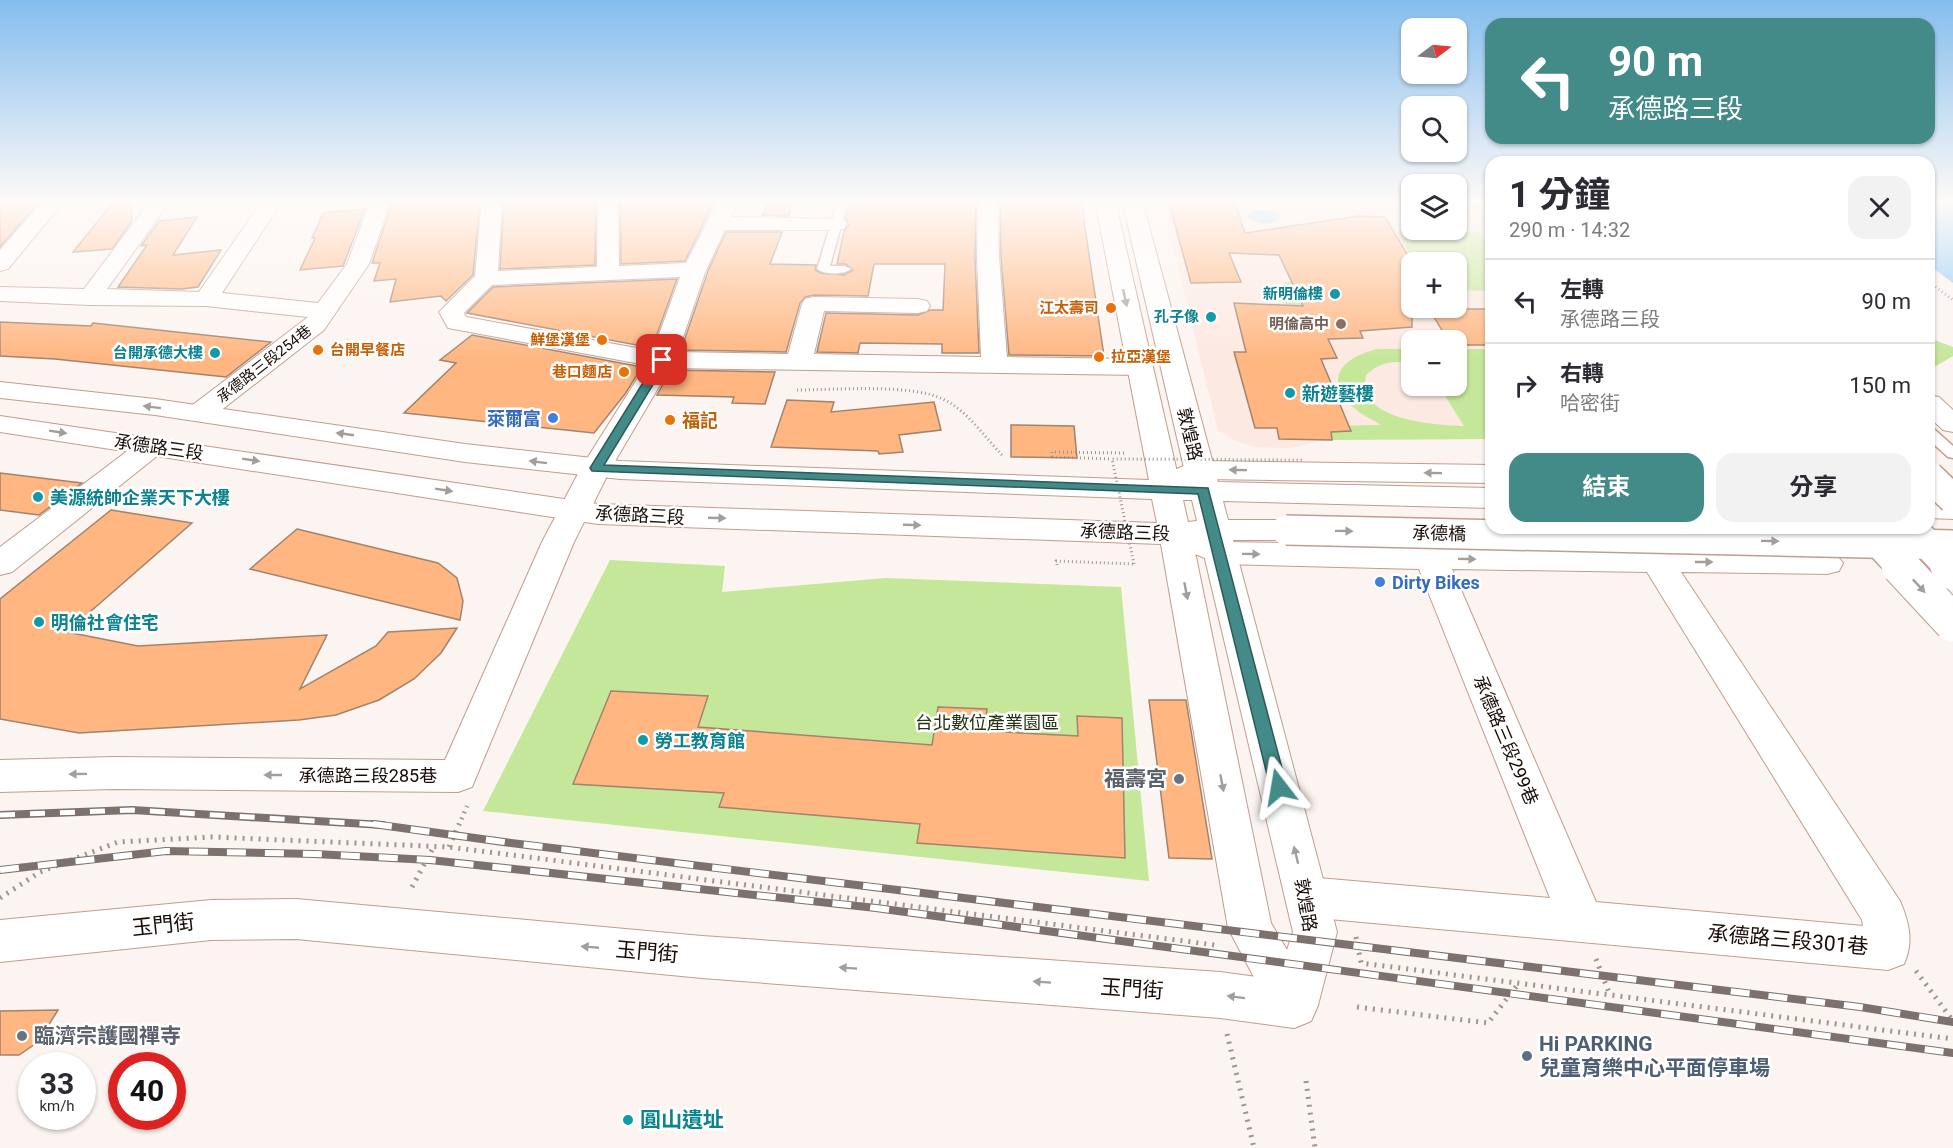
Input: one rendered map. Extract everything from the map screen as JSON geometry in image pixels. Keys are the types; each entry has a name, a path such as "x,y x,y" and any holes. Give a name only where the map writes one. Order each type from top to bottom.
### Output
{"main road":[{"path":"89,298 122,254"},
{"path":"206,299 237,254"},
{"name":"承德路三段254巷","path":"200,413 315,325 358,264 362,254"},
{"path":"488,254 486,278 451,312 457,322 662,360 1140,368"},
{"path":"608,254 608,273"},
{"name":"承德路三段285巷","path":"0,776 114,773 458,776 558,542 662,360 694,270 702,254"},
{"path":"988,254 994,365"},
{"name":"敦煌路","path":"1116,254 1166,490 1202,539 1307,897 1315,932 1294,1005"},
{"name":"敦煌路","path":"1145,254 1201,480 1202,539 1250,928 1294,1005"},
{"path":"486,278 694,270"},
{"path":"0,294 89,298 206,299 324,311"},
{"path":"798,362 814,304 918,306"},
{"name":"承德路三段","path":"0,390 200,413 532,461 586,490 610,515 1202,539 1286,530"},
{"path":"1935,408 1953,424"},
{"name":"承德路三段","path":"0,424 152,446 586,490 1166,490 1201,480 1283,494"},
{"path":"0,564 152,446"},
{"path":"1201,480 1485,474"},
{"path":"1935,482 1953,499"},
{"name":"承德橋","path":"1283,494 1485,498"},
{"path":"1935,508 1953,509"},
{"name":"承德橋","path":"1286,530 1953,545"},
{"path":"1202,539 1431,558 1827,562 1803,534"},
{"path":"1871,534 1953,623"},
{"path":"1918,534 1953,571"},
{"name":"承德路三段299巷","path":"1431,558 1582,922"},
{"name":"承德路三段301巷","path":"1307,897 1888,949 1884,915 1657,561"},
{"name":"玉門街","path":"0,941 211,920 296,919 702,957 1220,995 1294,1005"}],"lane":[{"path":"827,254 823,268 845,269"},
{"path":"1935,438 1953,454"}],"path":[{"path":"1935,286 1953,300"},
{"path":"797,390 906,392 944,399 968,419 1002,455"},
{"path":"1126,453 1052,452 1052,457 1303,460"},
{"path":"1057,563 1134,564 1112,459"},
{"path":"449,847 470,799 458,776"},
{"path":"0,898 40,872 118,842 212,837 449,847 1215,945"},
{"path":"412,887 434,846"},
{"path":"1356,937 1361,963 1953,1039"},
{"path":"1922,975 1953,1021"},
{"path":"1357,1007 1488,1023 1518,984"},
{"path":"1225,1024 1254,1148"},
{"path":"1306,1081 1314,1148"}],"shaded area":[{"name":"明倫高中","path":"1174,254 1401,254 1401,318 1467,318 1467,254 1485,254 1485,439 1326,440 1290,448 1255,447 1234,440 1218,430"}],"green space":[{"path":"1467,254 1485,254 1485,291 1467,290"},
{"path":"1301,280 1319,308 1287,310 1278,287 1286,282"},
{"path":"1935,340 1953,347 1953,356 1936,366"},
{"path":"1377,349 1401,349 1401,362 1376,367 1366,375 1366,390 1373,402 1385,411 1418,422 1464,426 1445,396 1467,396 1467,349 1485,349 1485,439 1326,440 1320,426 1381,425 1353,407 1339,387 1338,378 1341,370 1355,357"},
{"name":"台北數位產業園區","path":"610,560 725,566 722,592 886,578 1121,587 1149,881 483,811"}],"water":[{"path":"1935,254 1953,254 1953,283 1935,270"}],"building":[{"path":"141,254 219,254 198,287 182,289 118,287"},
{"path":"308,254 348,254 343,266 300,270"},
{"path":"375,254 475,254 473,275 446,301 441,296 390,302 396,279 374,281 380,263 372,263"},
{"path":"501,254 595,254 595,265 500,269"},
{"path":"621,254 689,254 685,261 621,264"},
{"path":"716,254 774,254 770,264 816,265 815,270 820,273 844,275 853,270 846,264 837,264 839,254 975,254 979,353 942,353 942,344 860,343 858,353 817,352 826,313 918,315 930,310 943,310 945,264 874,264 868,296 814,295 805,297 800,303 786,352 681,350"},
{"path":"1001,254 1089,254 1104,356 1009,355"},
{"path":"1183,254 1229,254 1241,282 1191,283"},
{"path":"1243,254 1401,254 1401,318 1412,318 1412,327 1360,331 1363,338 1328,339 1337,358 1321,359 1351,431 1331,432 1332,440 1279,439 1277,428 1255,428 1234,352 1246,352 1234,303 1303,306 1279,255"},
{"path":"677,279 652,348 467,313 493,287"},
{"path":"1467,309 1485,309 1485,345 1467,345 1467,330 1442,330 1435,318 1467,318"},
{"path":"0,322 91,326 93,323 271,342 226,377 55,359 0,356"},
{"path":"472,335 642,367 625,394 594,433 404,413 456,363 440,360"},
{"path":"671,370 775,372 765,404 732,403 734,397 657,395"},
{"path":"787,400 834,402 831,412 934,402 941,430 899,435 903,452 879,454 878,451 771,447"},
{"path":"1011,425 1074,426 1077,458 1011,457"},
{"name":"美源統帥企業天下大樓","path":"0,473 82,483 39,515 0,510"},
{"name":"明倫社會住宅","path":"111,510 192,523 67,632 138,646 327,635 300,689 376,646 388,632 457,628 441,653 414,679 379,700 336,715 299,720 79,733 0,719 0,599"},
{"path":"297,529 438,563 457,578 463,601 460,620 250,569"},
{"path":"611,691 708,696 698,727 932,745 938,707 987,709 985,731 1078,736 1077,716 1122,718 1125,858 917,843 920,824 719,807 724,793 573,784"},
{"name":"福壽宮","path":"1149,700 1186,700 1212,859 1169,858"},
{"name":"臨濟宗護國禪寺","path":"58,1010 38,1042 23,1052 18,1052 18,1055 0,1055 0,1011"}],"railway":[{"path":"0,815 132,810 378,825"},
{"path":"373,824 378,825"},
{"path":"378,825 383,825"},
{"path":"378,825 511,843 1860,1007 1953,1022"},
{"path":"0,870 166,851 315,854 430,860 876,908 1953,1053"}],"place":[{"name":"新明倫樓","path":"1335,294"},
{"name":"江太壽司","path":"1111,308"},
{"name":"孔子像","path":"1211,317"},
{"name":"明倫高中","path":"1341,324"},
{"name":"鮮堡漢堡","path":"602,340"},
{"name":"台開早餐店","path":"318,350"},
{"name":"台開承德大樓","path":"215,353"},
{"name":"拉亞漢堡","path":"1099,357"},
{"name":"巷口麵店","path":"624,372"},
{"name":"新遊藝樓","path":"1290,393"},
{"name":"萊爾富","path":"553,418"},
{"name":"福記","path":"670,420"},
{"name":"美源統帥企業天下大樓","path":"38,497"},
{"name":"Dirty Bikes","path":"1380,582"},
{"name":"明倫社會住宅","path":"39,622"},
{"name":"勞工教育館","path":"643,740"},
{"name":"福壽宮","path":"1179,779"},
{"name":"臨濟宗護國禪寺","path":"22,1036"},
{"name":"Hi PARKING 兒童育樂中心平面停車場","path":"1527,1056"},
{"name":"圓山遺址","path":"628,1120"}],"route":[{"path":"662,360 596,468 1204,491 1279,787"}]}
